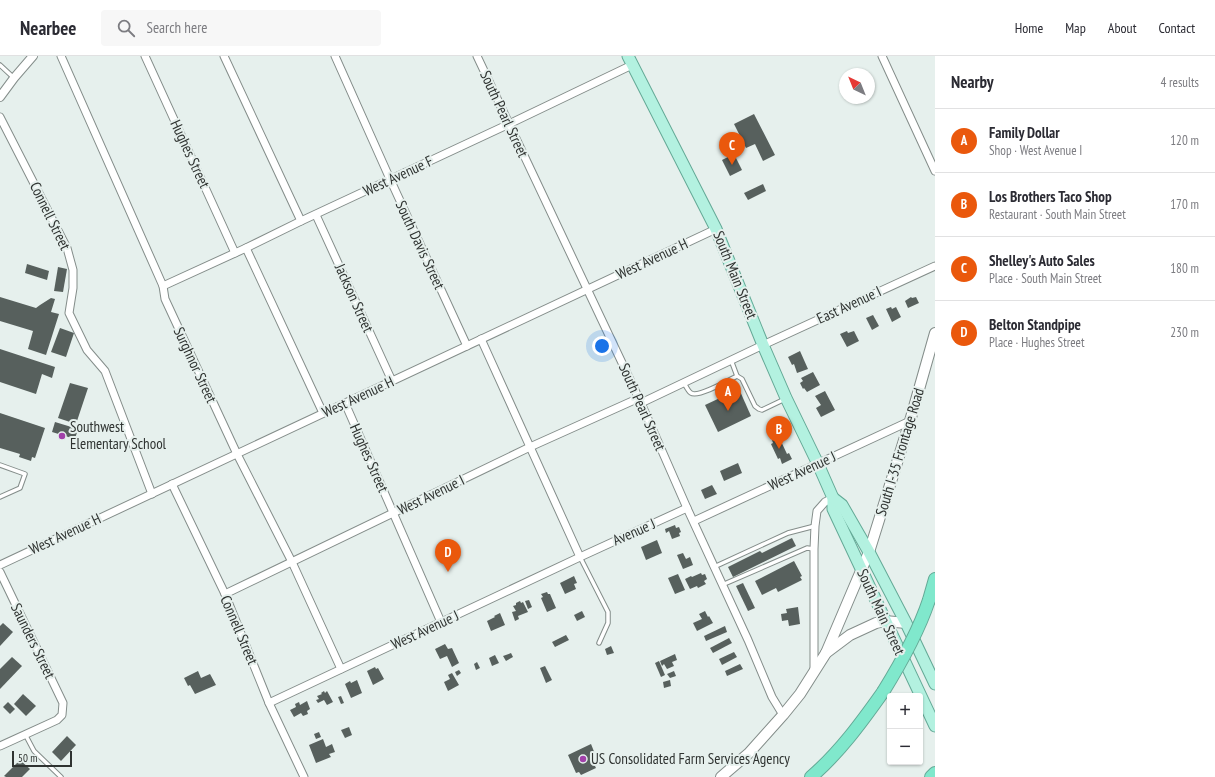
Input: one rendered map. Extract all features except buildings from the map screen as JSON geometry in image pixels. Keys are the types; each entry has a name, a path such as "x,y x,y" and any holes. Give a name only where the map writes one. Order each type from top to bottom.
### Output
{"highway":[{"path":"811,777 848,740 883,692 924,616 935,579"},
{"path":"931,777 935,773"}],"main road":[{"name":"South Main Street","path":"630,60 716,229 786,398 833,498 833,509 935,726"},
{"name":"South I-35 Frontage Road","path":"826,653 869,552 910,421 935,333"},
{"name":"South Main Street","path":"833,498 842,505 869,552 906,623 935,684"},
{"path":"721,777 749,752 783,715 826,653 850,635 876,622 885,621 906,623"}],"street":[{"path":"0,97 33,56"},
{"name":"Surghnor Street","path":"61,56 162,286 165,299 237,454 292,562 341,669"},
{"name":"Hughes Street","path":"145,56 235,253"},
{"path":"224,56 301,221"},
{"name":"South Pearl Street","path":"477,56 640,400 687,508 748,640 772,697 783,715"},
{"path":"882,56 935,171"},
{"name":"South Davis Street","path":"338,57 390,179 467,346"},
{"name":"West Avenue F","path":"162,286 509,124 630,60"},
{"name":"Connell Street","path":"0,117 67,248 73,270 73,288 69,313 87,350 105,371 152,494"},
{"name":"Jackson Street","path":"316,215 392,381"},
{"name":"West Avenue H","path":"0,565 716,229"},
{"path":"246,248 323,413"},
{"name":"East Avenue I","path":"763,344 935,266"},
{"path":"481,339 580,557"},
{"name":"West Avenue I","path":"225,594 530,447 684,383 763,344"},
{"name":"Hughes Street","path":"345,403 441,622"},
{"name":"West Avenue J","path":"694,521 910,421"},
{"name":"Connell Street","path":"172,484 225,594 270,703 304,777"},
{"path":"814,672 815,526 817,511 825,502 833,498"},
{"name":"Avenue J","path":"580,557 687,508"},
{"name":"West Avenue J","path":"270,703 580,557"},
{"name":"Saunders Street","path":"0,573 63,703 62,715 57,720 25,734"},
{"path":"0,746 25,734"}],"lane":[{"path":"0,65 14,78"},
{"path":"731,360 737,376 742,379 755,406 758,409 762,410 786,398"},
{"path":"684,383 690,393 694,394 701,393 737,376"},
{"path":"0,465 24,474 20,488 0,497"},
{"path":"714,567 788,533 815,526"},
{"path":"722,585 807,548 814,549"},
{"path":"580,557 608,612 608,623 599,643"},
{"path":"25,734 34,751 60,777"}],"place":[{"name":"Shelley's Auto Sales","path":"732,165"},
{"name":"Family Dollar","path":"728,411"},
{"name":"Southwest Elementary School","path":"62,436"},
{"name":"Los Brothers Taco Shop","path":"779,449"},
{"name":"Belton Standpipe","path":"448,572"},
{"name":"US Consolidated Farm Services Agency","path":"583,759"}]}
